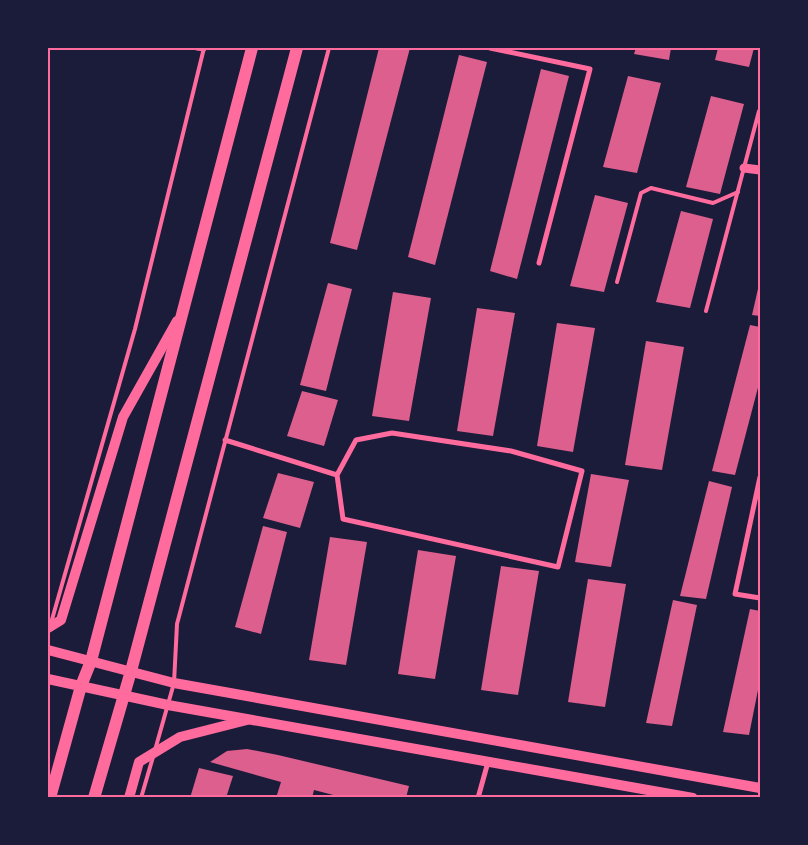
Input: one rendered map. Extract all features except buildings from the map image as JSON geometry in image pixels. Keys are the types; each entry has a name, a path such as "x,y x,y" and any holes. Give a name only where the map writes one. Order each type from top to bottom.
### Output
{"main road":[{"path":"50,798 81,686 91,661 252,48"},
{"path":"94,798 131,671 297,48"},
{"path":"48,630 61,620 123,418 183,312"},
{"path":"48,650 174,683 760,788"},
{"path":"48,679 168,705 665,795 693,798"},
{"path":"129,798 139,762 154,752 180,737 250,719"}],"street":[{"path":"197,48 204,48"},
{"path":"490,48 590,68 538,263"},
{"path":"744,168 760,170"},
{"path":"392,433 511,452 582,471 558,568 343,520 337,475 356,440 392,433"},
{"path":"225,440 337,475"},
{"path":"760,477 734,594 760,598"},
{"path":"478,798 489,762"}],"lane":[{"path":"48,630 135,328 204,48"},
{"path":"141,798 174,683 177,624 329,48"},
{"path":"706,311 759,111"},
{"path":"618,282 641,193 651,188 713,203 738,192"}]}
